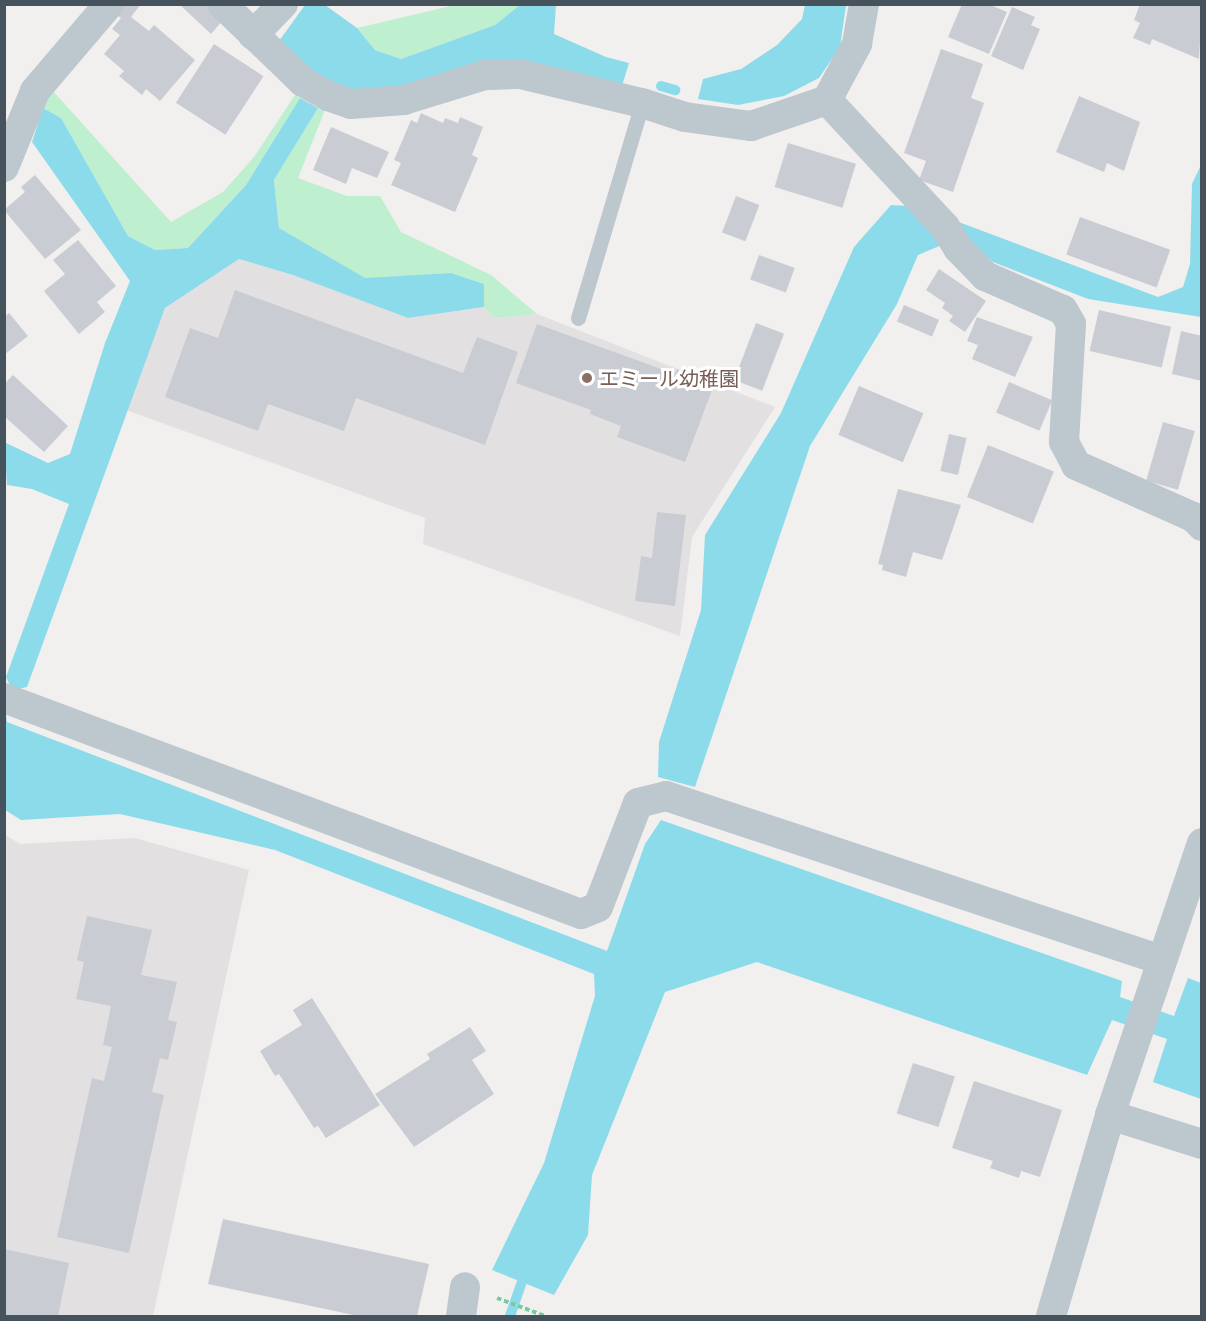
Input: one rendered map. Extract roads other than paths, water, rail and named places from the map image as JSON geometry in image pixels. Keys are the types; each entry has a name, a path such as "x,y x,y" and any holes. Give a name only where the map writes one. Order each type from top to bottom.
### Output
{"street":[{"path":"4,168 35,91 109,4"},
{"path":"222,4 253,35 315,89 351,104 404,100 485,75 520,74 642,103 685,117 751,126 827,100 857,44 864,4"},
{"path":"253,35 283,4"},
{"path":"827,100 985,276 1063,310 1071,324 1065,442 1076,465 1193,517 1202,526"},
{"path":"4,698 581,914 598,907 638,803 666,796 1161,960"},
{"path":"1051,1317 1110,1115 1202,843"},
{"path":"1110,1115 1202,1144"},
{"path":"461,1317 476,1290"}],"lane":[{"path":"578,318 642,103"}],"water":[{"path":"305,5 325,5 357,28 375,50 401,59 495,25 520,5 556,5 554,34 606,57 629,63 622,86 352,93 319,82 279,41"},
{"path":"805,5 846,5 840,47 819,78 784,96 738,105 698,99 703,79 741,69 777,45 802,19"},
{"path":"300,98 318,108 274,180 279,228 365,278 451,273 484,284 484,307 408,318 293,275 239,259 165,308 27,687 12,690 6,677 69,504 32,489 7,485 4,442 48,463 70,454 105,343 130,281 32,142 43,108 61,118 128,236 155,250 188,248 246,185"},
{"path":"1201,165 1201,317 1088,299 993,262 968,242 956,221 1158,297 1183,287 1190,264 1192,184"},
{"path":"891,205 909,206 944,244 918,255 897,304 810,446 695,787 658,777 659,742 701,610 705,535 781,413 854,247"},
{"path":"6,713 7,722 607,951 645,844 661,820 1122,981 1120,997 1174,1016 1188,978 1201,983 1201,1099 1153,1082 1167,1039 1112,1020 1087,1075 757,962 665,992 592,1175 588,1235 554,1295 492,1270 544,1163 595,996 594,974 275,850 120,814 21,820 5,810"}],"waterway":[{"path":"661,86 675,90"},
{"path":"510,1316 526,1270"}],"place":[{"name":"エミール幼稚園","path":"587,378"}]}
